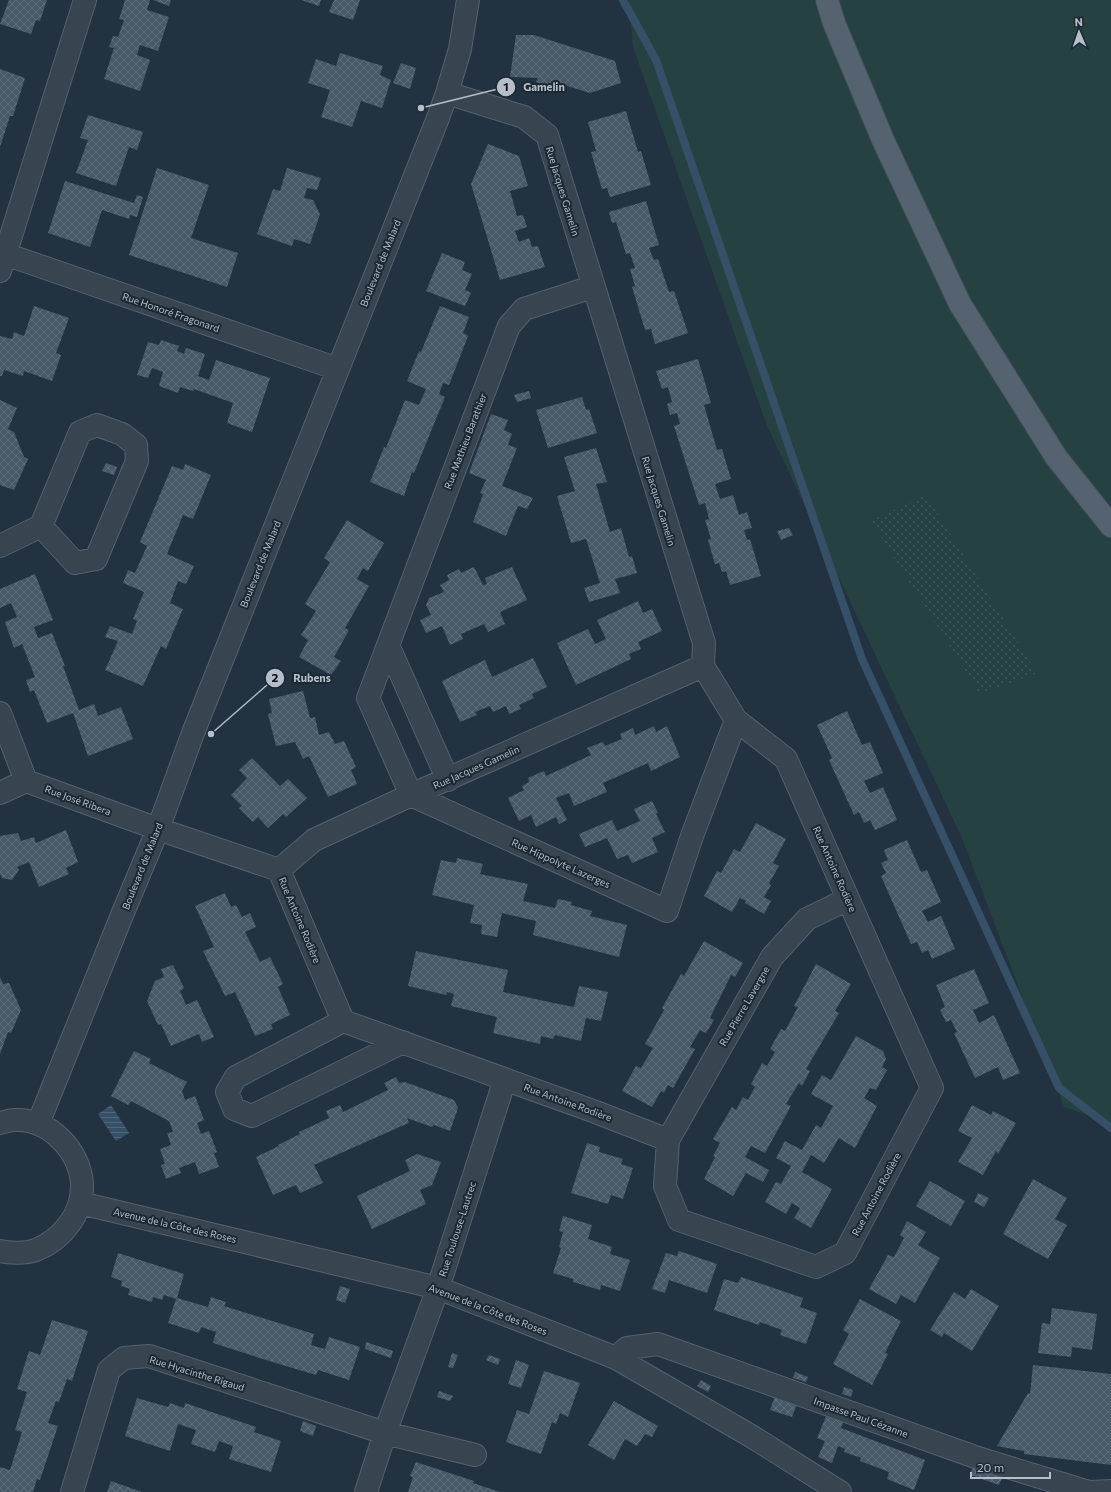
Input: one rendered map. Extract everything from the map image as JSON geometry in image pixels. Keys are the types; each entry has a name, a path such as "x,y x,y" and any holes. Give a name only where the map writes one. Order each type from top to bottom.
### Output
{"main road":[{"path":"827,0 834,24 883,140 960,304 1056,457 1111,526"}],"street":[{"name":"Rue Honoré Fragonard","path":"85,0 2,263 338,369"},
{"name":"Boulevard de Malard","path":"38,1124 158,829 193,733 448,93 460,49 468,0"},
{"name":"Rue Jacques Gamelin","path":"411,795 448,780 703,666 704,643 592,287 546,135 524,116 448,93"},
{"name":"Rue Mathieu Barathier","path":"411,795 368,698 509,326 524,309 592,287"},
{"path":"0,546 41,526 80,432 97,425 122,434 136,445 137,461 96,559 75,563 41,526"},
{"path":"388,645 448,780"},
{"name":"Rue Antoine Rodière","path":"158,829 279,870 343,1021 404,1042 668,1140 665,1186 679,1220 816,1267 844,1253 932,1088 786,759 736,720 703,666"},
{"path":"0,713 26,781 0,793"},
{"name":"Rue Hippolyte Lazerges","path":"411,795 667,911 692,836 736,720"},
{"name":"Rue José Ribera","path":"26,781 158,829"},
{"path":"279,870 314,840 411,795"},
{"name":"Rue Pierre Lavergne","path":"668,1140 772,957 807,919 848,899"},
{"path":"343,1021 236,1077 227,1092 234,1109 252,1116 404,1042"},
{"name":"Rue Toulouse-Lautrec","path":"366,1492 385,1433 438,1288 505,1079"},
{"path":"0,1122 16,1120 38,1124 55,1134 69,1148 78,1165 82,1184 80,1203 71,1224 55,1240 35,1250 13,1253 0,1251"},
{"name":"Avenue de la Côte des Roses","path":"80,1203 438,1288 616,1358 751,1436 840,1492"},
{"name":"Impasse Paul Cézanne","path":"616,1358 627,1348 658,1344 981,1459 1089,1492 1111,1490"},
{"name":"Rue Hyacinthe Rigaud","path":"72,1492 109,1370 124,1358 149,1356 385,1433 475,1455"}],"green space":[{"path":"629,0 1111,0 1111,1123 1064,1107 962,838 767,426 633,47"},
{"path":"926,495 1037,673 980,694 871,521"}],"water":[{"path":"111,1105 129,1133 116,1141 98,1114"}],"building":[{"path":"9,0 47,0 40,21 36,20 31,34 0,24"},
{"path":"125,0 150,0 147,10 169,17 158,51 140,45 137,55 150,60 140,91 104,79 114,48 109,47 113,36 118,37 124,20 119,19"},
{"path":"153,0 171,0 169,6"},
{"path":"301,0 321,0 319,6"},
{"path":"334,0 360,0 353,20 329,12"},
{"path":"516,35 534,35 615,61 621,83 590,93 564,85 561,91 536,82 538,78 510,77"},
{"path":"340,53 383,66 380,75 391,80 382,108 361,101 352,127 321,117 330,90 308,83 316,59 336,66"},
{"path":"401,63 416,68 410,89 393,83"},
{"path":"0,69 25,78 13,116 10,116 0,147"},
{"path":"626,111 638,152 641,151 651,185 610,197 607,188 602,189 598,176 591,152 596,151 588,122"},
{"path":"88,115 143,132 137,150 129,147 116,186 76,173 88,140 80,138"},
{"path":"488,144 519,156 528,186 510,191 517,216 523,215 527,227 515,231 519,242 529,238 532,247 538,246 545,267 500,280 471,184"},
{"path":"157,168 209,185 191,238 238,253 227,287 129,255"},
{"path":"287,168 321,178 317,190 307,188 304,198 313,200 320,214 310,244 294,239 292,246 257,234 273,189 280,191"},
{"path":"65,181 134,203 137,195 143,197 137,217 130,215 129,219 102,210 90,247 48,233"},
{"path":"646,201 659,245 649,248 654,260 658,259 669,292 674,291 688,333 655,344 651,329 645,330 632,287 635,286 630,269 635,268 630,253 626,254 616,222 612,223 609,212"},
{"path":"442,253 465,262 462,270 472,274 465,290 471,293 465,306 426,291"},
{"path":"34,306 69,318 56,353 61,355 52,381 24,371 23,376 4,370 2,376 0,376 0,336 12,339 14,332 24,336"},
{"path":"440,306 469,317 463,333 468,336 449,385 443,383 439,394 445,397 414,473 412,472 404,496 370,482 384,447 386,448 405,400 419,405 426,389 407,381"},
{"path":"161,340 179,346 177,351 184,354 186,348 205,354 198,376 209,380 216,360 270,378 252,432 227,423 233,403 194,389 193,391 180,387 178,393 159,386 163,372 152,368 148,378 137,375 148,342 159,345"},
{"path":"698,359 711,403 704,405 717,450 722,449 731,479 715,484 720,499 733,495 739,515 747,512 752,528 744,530 747,540 750,539 761,576 730,585 726,571 722,572 719,563 715,564 708,540 711,539 705,520 709,519 705,503 699,505 674,426 680,424 677,413 670,415 667,404 672,402 668,387 662,389 656,371"},
{"path":"529,391 531,398 517,402 514,395"},
{"path":"582,397 586,410 589,409 597,433 548,448 536,410"},
{"path":"0,400 17,408 8,429 14,432 24,457 28,459 14,490 0,485"},
{"path":"491,414 508,420 504,430 512,434 508,445 517,448 502,486 533,498 527,509 518,506 506,536 473,522 483,494 480,493 486,480 469,473"},
{"path":"596,448 607,482 596,484 610,532 621,528 629,557 632,556 637,573 615,579 620,593 589,602 584,588 600,583 586,539 571,543 557,496 575,491 564,457"},
{"path":"106,463 117,467 114,475 102,471"},
{"path":"185,464 211,475 193,519 183,515 167,554 194,566 186,584 178,581 170,603 183,609 166,649 161,646 143,686 105,670 118,641 105,637 110,626 132,634 137,621 133,619 144,592 123,583 128,570 135,573 147,546 140,542 172,466 183,470"},
{"path":"347,520 384,543 368,571 363,568 357,579 369,586 345,628 349,630 334,657 341,661 331,675 299,657 308,640 301,635 316,611 305,604 330,562 324,558"},
{"path":"789,528 793,535 781,540 777,531"},
{"path":"474,567 483,585 487,584 485,578 512,567 527,600 500,612 505,624 488,632 484,624 461,634 463,639 450,645 442,626 426,633 420,620 431,615 426,605 429,598 444,592 440,585 449,580 447,575 459,569 461,573"},
{"path":"35,574 53,620 34,627 38,638 52,633 65,666 63,666 79,710 94,704 98,716 121,707 133,739 88,756 73,713 47,723 34,690 30,692 26,680 35,677 22,644 14,648 5,622 17,617 11,603 0,608 0,589"},
{"path":"638,601 643,613 652,609 662,631 638,642 641,649 629,654 631,659 576,685 557,643 588,629 595,644 606,639 597,620"},
{"path":"533,658 547,687 532,694 534,698 519,705 521,709 509,714 506,706 493,712 490,706 475,712 477,715 460,722 442,681 485,660 492,677"},
{"path":"303,691 310,718 315,717 319,735 329,732 335,744 344,741 356,767 351,770 357,784 328,797 309,756 303,759 295,742 276,746 268,714 272,713 269,699"},
{"path":"847,711 862,745 870,742 883,773 864,781 870,793 883,787 897,820 875,830 870,820 864,823 859,812 854,815 829,760 832,758 817,725"},
{"path":"654,726 656,732 667,726 680,757 651,771 648,763 603,783 607,792 574,806 569,793 556,798 567,820 559,824 556,817 536,827 531,815 519,821 508,798 524,790 522,786 529,782 528,778 544,771 546,776 591,755 587,748 603,742 605,746 622,739 620,734 633,728 635,735"},
{"path":"252,758 280,786 288,779 307,798 286,817 283,814 268,828 258,817 253,822 239,808 242,806 231,795 247,778 239,770"},
{"path":"652,801 658,813 656,814 665,832 652,838 658,852 632,863 628,855 617,859 607,838 585,847 579,834 612,820 617,831 640,821 634,809"},
{"path":"756,823 786,839 773,863 779,866 769,883 771,885 764,897 771,901 764,914 745,903 746,901 740,898 732,912 704,896 717,871 721,873 734,849 740,852"},
{"path":"66,830 78,862 66,868 69,874 39,887 29,862 17,867 19,870 12,880 2,878 0,874 0,836 18,833 21,841 34,837 36,843"},
{"path":"907,840 921,872 927,870 941,902 922,911 928,922 941,916 955,949 932,959 928,950 922,953 917,942 911,944 881,876 886,873 881,863 888,860 884,850"},
{"path":"457,858 483,864 480,874 528,884 523,901 555,908 558,899 572,902 571,905 592,911 590,916 627,925 619,957 533,935 536,921 502,913 497,937 481,934 482,925 470,923 474,905 432,895 441,860 456,863"},
{"path":"225,893 231,907 236,905 242,917 250,913 256,927 245,932 260,962 270,957 283,984 278,987 290,1015 271,1024 273,1029 255,1036 235,992 225,996 203,951 214,947 195,906"},
{"path":"704,941 743,963 735,977 731,975 710,1018 714,1020 706,1033 700,1030 690,1047 695,1049 673,1088 668,1085 664,1093 661,1091 652,1107 622,1091 636,1066 641,1068 653,1048 645,1044 664,1010 662,1008 681,974 684,976"},
{"path":"416,951 508,970 503,992 549,1002 574,1007 579,986 608,992 601,1021 586,1018 581,1041 555,1035 553,1039 541,1036 540,1044 493,1033 497,1017 451,1006 454,994 447,992 446,995 408,986"},
{"path":"816,964 851,984 835,1011 839,1013 806,1069 810,1071 802,1086 799,1083 786,1104 791,1106 765,1153 751,1146 745,1157 769,1170 763,1182 746,1173 733,1196 704,1179 720,1143 713,1139 732,1107 736,1110 743,1097 748,1100 755,1087 751,1084 762,1063 767,1066 775,1052 770,1049 781,1029 785,1031 798,1007 794,1006"},
{"path":"173,965 184,988 180,991 186,1005 197,1000 214,1037 202,1042 199,1034 171,1046 161,1024 158,1025 147,1001 155,981 164,977 161,969"},
{"path":"974,969 989,1003 973,1010 979,1023 994,1015 1020,1073 1003,1080 998,1067 975,1078 954,1033 957,1032 951,1020 946,1022 940,1010 945,1007 936,985"},
{"path":"0,977 3,984 9,983 21,1010 11,1033 8,1032 0,1054"},
{"path":"856,1036 883,1051 886,1059 882,1067 887,1070 876,1090 870,1088 864,1098 877,1106 855,1148 839,1138 824,1163 811,1155 802,1172 832,1189 811,1228 794,1218 800,1208 792,1203 786,1214 765,1202 776,1182 781,1184 791,1166 776,1158 785,1141 802,1150 816,1125 821,1128 833,1106 811,1094 822,1075 831,1080"},
{"path":"134,1051 151,1059 149,1063 187,1082 182,1091 185,1100 195,1096 204,1120 197,1123 201,1134 209,1131 217,1152 214,1153 219,1167 199,1174 195,1162 179,1168 181,1173 166,1179 161,1165 165,1164 160,1149 171,1145 167,1133 173,1132 169,1121 131,1101 128,1105 111,1096"},
{"path":"396,1077 399,1083 405,1082 454,1100 458,1108 450,1131 434,1125 432,1127 407,1118 409,1123 314,1165 323,1183 300,1193 296,1185 273,1195 256,1157 300,1134 299,1132 329,1118 326,1111 340,1105 343,1112 388,1090 384,1083"},
{"path":"972,1105 991,1115 993,1111 1016,1123 998,1154 996,1151 983,1175 958,1162 972,1138 958,1131"},
{"path":"587,1143 600,1147 599,1152 623,1159 621,1164 633,1168 623,1199 611,1195 608,1204 571,1193"},
{"path":"417,1154 441,1162 432,1185 420,1190 426,1204 372,1229 357,1196 410,1171 405,1160"},
{"path":"1033,1179 1067,1198 1055,1219 1067,1225 1048,1259 1003,1234"},
{"path":"930,1181 965,1201 951,1226 916,1206"},
{"path":"978,1193 989,1198 984,1207 974,1202"},
{"path":"563,1216 592,1225 588,1239 612,1247 610,1254 630,1260 620,1291 601,1285 600,1290 573,1282 573,1279 553,1273 561,1248 559,1247 563,1232 559,1231"},
{"path":"907,1221 926,1232 918,1245 940,1258 915,1303 901,1295 896,1304 869,1289 888,1255 894,1257 904,1238 900,1235"},
{"path":"679,1251 717,1264 707,1293 669,1280 665,1293 652,1289 666,1253 677,1256"},
{"path":"118,1253 184,1274 177,1298 208,1307 211,1297 226,1302 224,1306 314,1334 311,1345 325,1349 329,1337 360,1347 349,1380 318,1370 316,1375 213,1343 216,1332 201,1327 199,1333 168,1323 176,1299 164,1295 162,1300 153,1297 152,1302 128,1295 130,1289 121,1286 122,1281 111,1277"},
{"path":"741,1277 803,1298 800,1307 817,1313 806,1344 780,1335 782,1330 760,1322 759,1325 714,1310 724,1279 738,1283"},
{"path":"340,1286 350,1289 345,1303 336,1300"},
{"path":"971,1289 999,1306 972,1351 944,1333 942,1337 930,1330 954,1292 965,1299"},
{"path":"860,1299 901,1321 885,1353 888,1354 872,1385 833,1364 849,1334 843,1330"},
{"path":"1052,1308 1097,1314 1092,1350 1072,1347 1071,1357 1038,1353 1042,1323 1050,1324"},
{"path":"52,1320 88,1331 72,1381 67,1379 59,1402 56,1401 48,1423 58,1426 40,1480 37,1479 33,1492 0,1492 0,1467 10,1470 22,1432 15,1430 27,1392 17,1389 29,1351 40,1355"},
{"path":"366,1342 393,1351 391,1358 365,1349"},
{"path":"452,1353 458,1355 453,1368 448,1367"},
{"path":"489,1355 500,1359 498,1365 486,1360"},
{"path":"516,1360 529,1365 521,1388 508,1384"},
{"path":"1033,1365 1111,1374 1111,1465 1024,1454 1024,1451 997,1446 1028,1393 1030,1394"},
{"path":"544,1371 580,1383 568,1417 560,1413 556,1424 552,1422 541,1454 506,1442 517,1410 529,1414"},
{"path":"795,1372 808,1377 806,1382 793,1378"},
{"path":"701,1380 711,1386 708,1392 697,1386"},
{"path":"844,1387 853,1390 851,1397 842,1394"},
{"path":"439,1391 453,1396 450,1401 437,1397"},
{"path":"775,1396 797,1404 792,1417 770,1410"},
{"path":"137,1398 168,1407 170,1403 184,1408 185,1403 256,1427 254,1432 281,1441 271,1472 229,1459 233,1446 219,1441 215,1452 191,1444 196,1430 178,1424 170,1451 125,1436"},
{"path":"614,1401 658,1426 652,1437 645,1434 637,1446 625,1439 614,1460 588,1445"},
{"path":"827,1414 844,1420 841,1428 925,1460 914,1490 887,1479 889,1472 860,1461 861,1458 844,1452 845,1449 838,1446 832,1463 818,1457 825,1441 817,1438"},
{"path":"303,1421 316,1426 313,1436 300,1431"},
{"path":"416,1462 474,1481 473,1483 500,1492 408,1492 413,1477 410,1476"},
{"path":"973,1466 1003,1476 999,1485 970,1475"},
{"path":"111,1481 142,1492 107,1492"}],"waterway":[{"path":"623,0 656,60 862,659 1059,1088 1111,1128"}],"place":[{"name":"Gamelin","path":"421,108"},
{"name":"Rubens","path":"211,734"}]}
